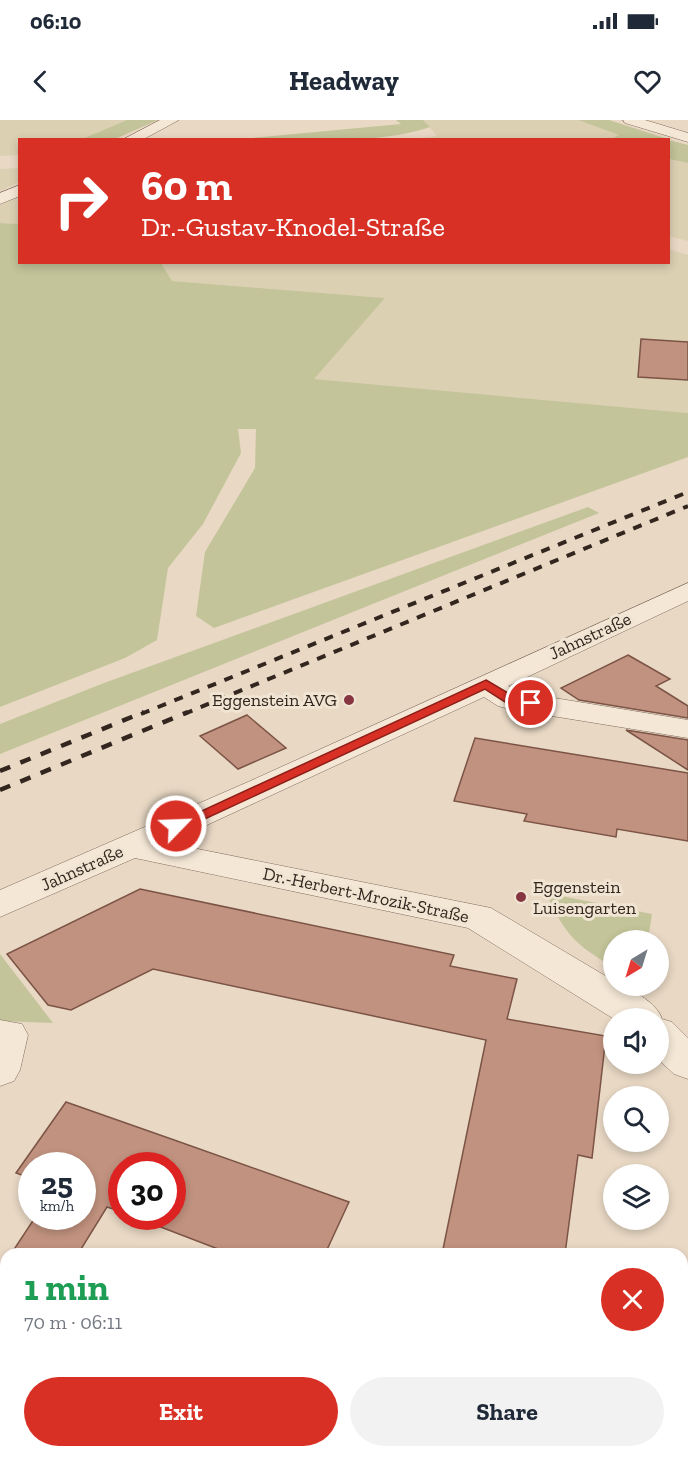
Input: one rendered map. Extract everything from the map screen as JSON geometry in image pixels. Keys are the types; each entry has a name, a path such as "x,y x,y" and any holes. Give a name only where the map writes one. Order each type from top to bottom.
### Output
{"street":[{"path":"133,138 172,120"},
{"path":"630,120 688,138"},
{"path":"657,120 688,132"},
{"path":"0,199 18,191"},
{"name":"Jahnstraße","path":"0,904 688,591"},
{"path":"486,684 509,700 688,729"},
{"name":"Dr.-Herbert-Mrozik-Straße","path":"138,843 149,851 478,917 627,1008"},
{"path":"0,1035 9,1035 0,1070"},
{"path":"669,1044 688,1063"}],"shaded area":[{"path":"0,120 127,120 84,138 18,138 18,155 0,156"},
{"path":"423,120 578,120 620,135 615,138 420,138 437,136"},
{"path":"670,159 688,163 688,241 670,236"},
{"path":"18,168 18,182 0,191 0,169"},
{"path":"18,197 18,224 0,223 0,205"},
{"path":"670,249 688,255 688,413 313,379 385,298 172,281 162,264 670,264"}],"green space":[{"path":"127,120 158,120 117,138 84,138"},
{"path":"396,120 423,120 430,127 410,133 375,138 253,138 401,124"},
{"path":"578,120 609,120 665,138 613,138 619,135"},
{"path":"670,140 688,145 688,163 670,159"},
{"path":"0,223 18,224 18,264 162,264 172,281 385,298 314,379 688,413 688,457 214,628 196,616 205,552 255,468 256,429 238,429 241,453 203,524 168,568 157,640 125,658 0,707"},
{"path":"588,507 599,513 0,754 0,724 104,683"},
{"path":"546,893 652,914 650,930 603,930 603,961 579,944 559,919"},
{"path":"0,954 53,1023 0,1021"}],"building":[{"path":"641,339 688,342 688,380 638,377"},
{"path":"628,655 670,679 656,686 688,706 688,718 579,700 561,688"},
{"path":"247,715 286,748 238,769 200,736"},
{"path":"626,730 688,740 688,770"},
{"path":"475,738 688,773 688,841 617,829 616,837 524,821 527,814 454,801"},
{"path":"140,889 454,955 450,966 517,979 507,1019 603,1035 603,1062 592,1158 578,1155 566,1248 443,1248 486,1040 153,969 71,1010 48,1005 7,954"},
{"path":"66,1102 349,1202 328,1248 215,1248 168,1230 186,1230 186,1152 108,1152 107,1207 96,1225 96,1152 31,1152"},
{"path":"27,1230 93,1230 82,1248 15,1248"}],"railway":[{"path":"141,714 688,492"},
{"path":"184,714 688,506"},
{"path":"0,771 144,712"},
{"path":"0,790 188,712"}],"place":[{"name":"Eggenstein AVG","path":"349,700"},
{"name":"Eggenstein Luisengarten","path":"521,897"}],"route":[{"path":"176,826 486,684 509,700 531,703"}]}
